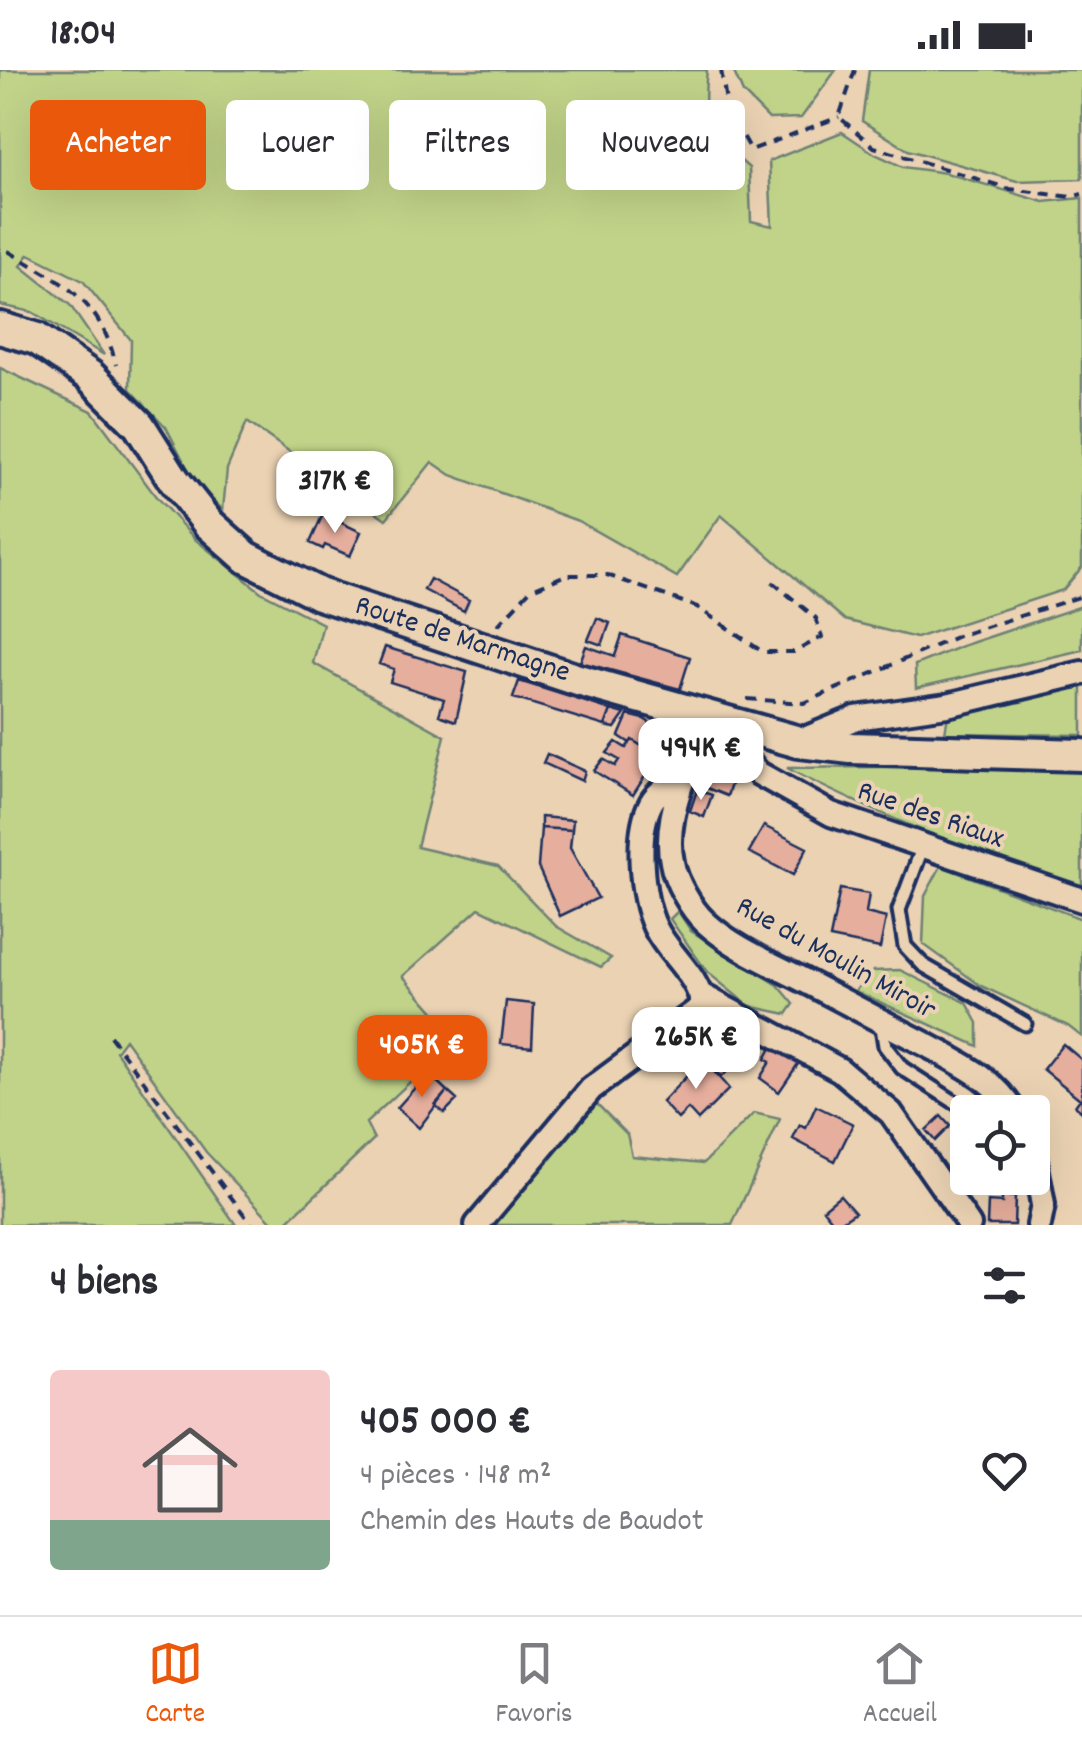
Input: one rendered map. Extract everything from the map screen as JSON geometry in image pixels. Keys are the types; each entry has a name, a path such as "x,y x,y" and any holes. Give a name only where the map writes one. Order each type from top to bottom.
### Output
{"street":[{"name":"Route de Marmagne","path":"0,328 37,338 90,376 139,425 174,480 208,523 246,557 319,594 578,680 799,742 851,748 1082,755"},
{"path":"799,742 856,718 947,705 1082,673"},
{"name":"Rue du Moulin Miroir","path":"724,721 686,772 674,811 671,861 701,919 743,948 965,1066 996,1086 1002,1095"},
{"name":"Rue des Riaux","path":"724,721 758,773 831,814 1082,900"},
{"path":"477,1225 582,1098 703,1006 700,987 656,928 644,891 642,839 651,801 686,772"},
{"path":"701,995 840,1070 892,1113 969,1225"},
{"path":"1039,1225 1041,1195"}],"lane":[{"path":"923,846 899,910 905,946 923,964 1025,1024"},
{"path":"881,1021 885,1046 902,1068 950,1099"}],"path":[{"path":"721,70 727,108 751,150 839,117"},
{"path":"839,117 855,70"},
{"path":"839,117 874,147 1010,188 1071,197 1082,194"},
{"path":"8,250 78,292 109,336 117,366 108,393"},
{"path":"478,647 530,590 566,574 607,574 696,607 763,652 794,652 822,636 816,618 771,581"},
{"path":"724,721 736,701 752,698 804,703 958,636 1082,593"},
{"path":"110,1036 252,1225"}],"green space":[{"path":"0,70 707,70 705,100 566,100 566,190 745,190 745,164 749,168 751,221 772,226 769,161 842,132 903,167 946,173 1044,202 1082,198 1082,567 1063,590 916,638 845,620 721,515 677,577 578,521 451,475 432,462 386,519 247,422 227,469 223,510 194,481 166,427 130,389 131,340 83,281 29,254 21,266 70,305 104,355 32,312 0,305"},
{"path":"733,70 836,70 801,118 769,119 743,93"},
{"path":"869,70 1082,70 1082,179 1017,181 908,150 862,121"},
{"path":"0,368 92,411 157,498 196,540 261,592 323,624 313,663 445,736 417,847 498,866 556,926 611,958 601,967 479,908 403,976 457,1038 366,1123 374,1139 284,1225 275,1225 206,1152 125,1039 116,1051 236,1225 0,1225"},
{"path":"1082,606 1082,650 916,688 915,665"},
{"path":"1082,685 1082,735 945,733 948,715"},
{"path":"961,766 1082,770 1082,891 895,819 787,768"},
{"path":"941,866 1082,919 1082,1037 1068,1026 981,986 923,944 925,896"},
{"path":"678,911 691,931 778,985 794,1004 787,1014 749,1006 707,972 670,919"},
{"path":"900,970 967,1003 978,1023 978,1046 855,991 873,971"},
{"path":"594,1101 627,1134 632,1156 704,1163 754,1113 780,1119 732,1225 493,1225"}],"building":[{"path":"323,514 361,532 350,556 310,543"},
{"path":"430,579 469,600 464,611 424,590"},
{"path":"597,618 610,623 602,645 588,640"},
{"path":"622,635 690,657 680,689 580,662 586,646 615,656"},
{"path":"385,647 467,672 456,721 439,715 444,699 390,682 394,669 379,664"},
{"path":"519,681 611,710 605,726 513,698"},
{"path":"611,710 625,714 615,728 605,726"},
{"path":"628,715 644,719 671,737 658,756 619,736"},
{"path":"632,740 658,756 633,795 594,771 603,759 615,766 619,760 607,753 616,742 626,748"},
{"path":"709,753 738,764 727,796 699,785"},
{"path":"547,754 585,771 582,781 543,763"},
{"path":"697,790 712,795 704,817 690,811"},
{"path":"541,817 573,820 572,830 541,828"},
{"path":"764,826 807,848 793,875 749,852"},
{"path":"541,828 572,830 570,848 598,898 560,916 538,867"},
{"path":"840,889 869,894 866,913 886,918 880,948 830,938"},
{"path":"506,1001 534,1004 532,1047 501,1044"},
{"path":"727,1020 754,1045 721,1077 690,1043 709,1025 715,1030"},
{"path":"774,1043 800,1061 779,1092 760,1078 770,1062 765,1059"},
{"path":"1063,1044 1082,1060 1082,1112 1075,1106 1080,1099 1043,1069"},
{"path":"703,1059 729,1089 698,1120 688,1109 678,1119 662,1102"},
{"path":"428,1073 447,1091 419,1128 397,1108"},
{"path":"447,1091 457,1100 444,1113 435,1105"},
{"path":"816,1106 853,1124 835,1161 793,1139 800,1125 806,1128"},
{"path":"941,1116 950,1126 935,1141 926,1130"},
{"path":"840,1195 855,1212 836,1225 823,1209"},
{"path":"1002,1196 1015,1197 1014,1225 987,1225 988,1202 1002,1203"}]}
